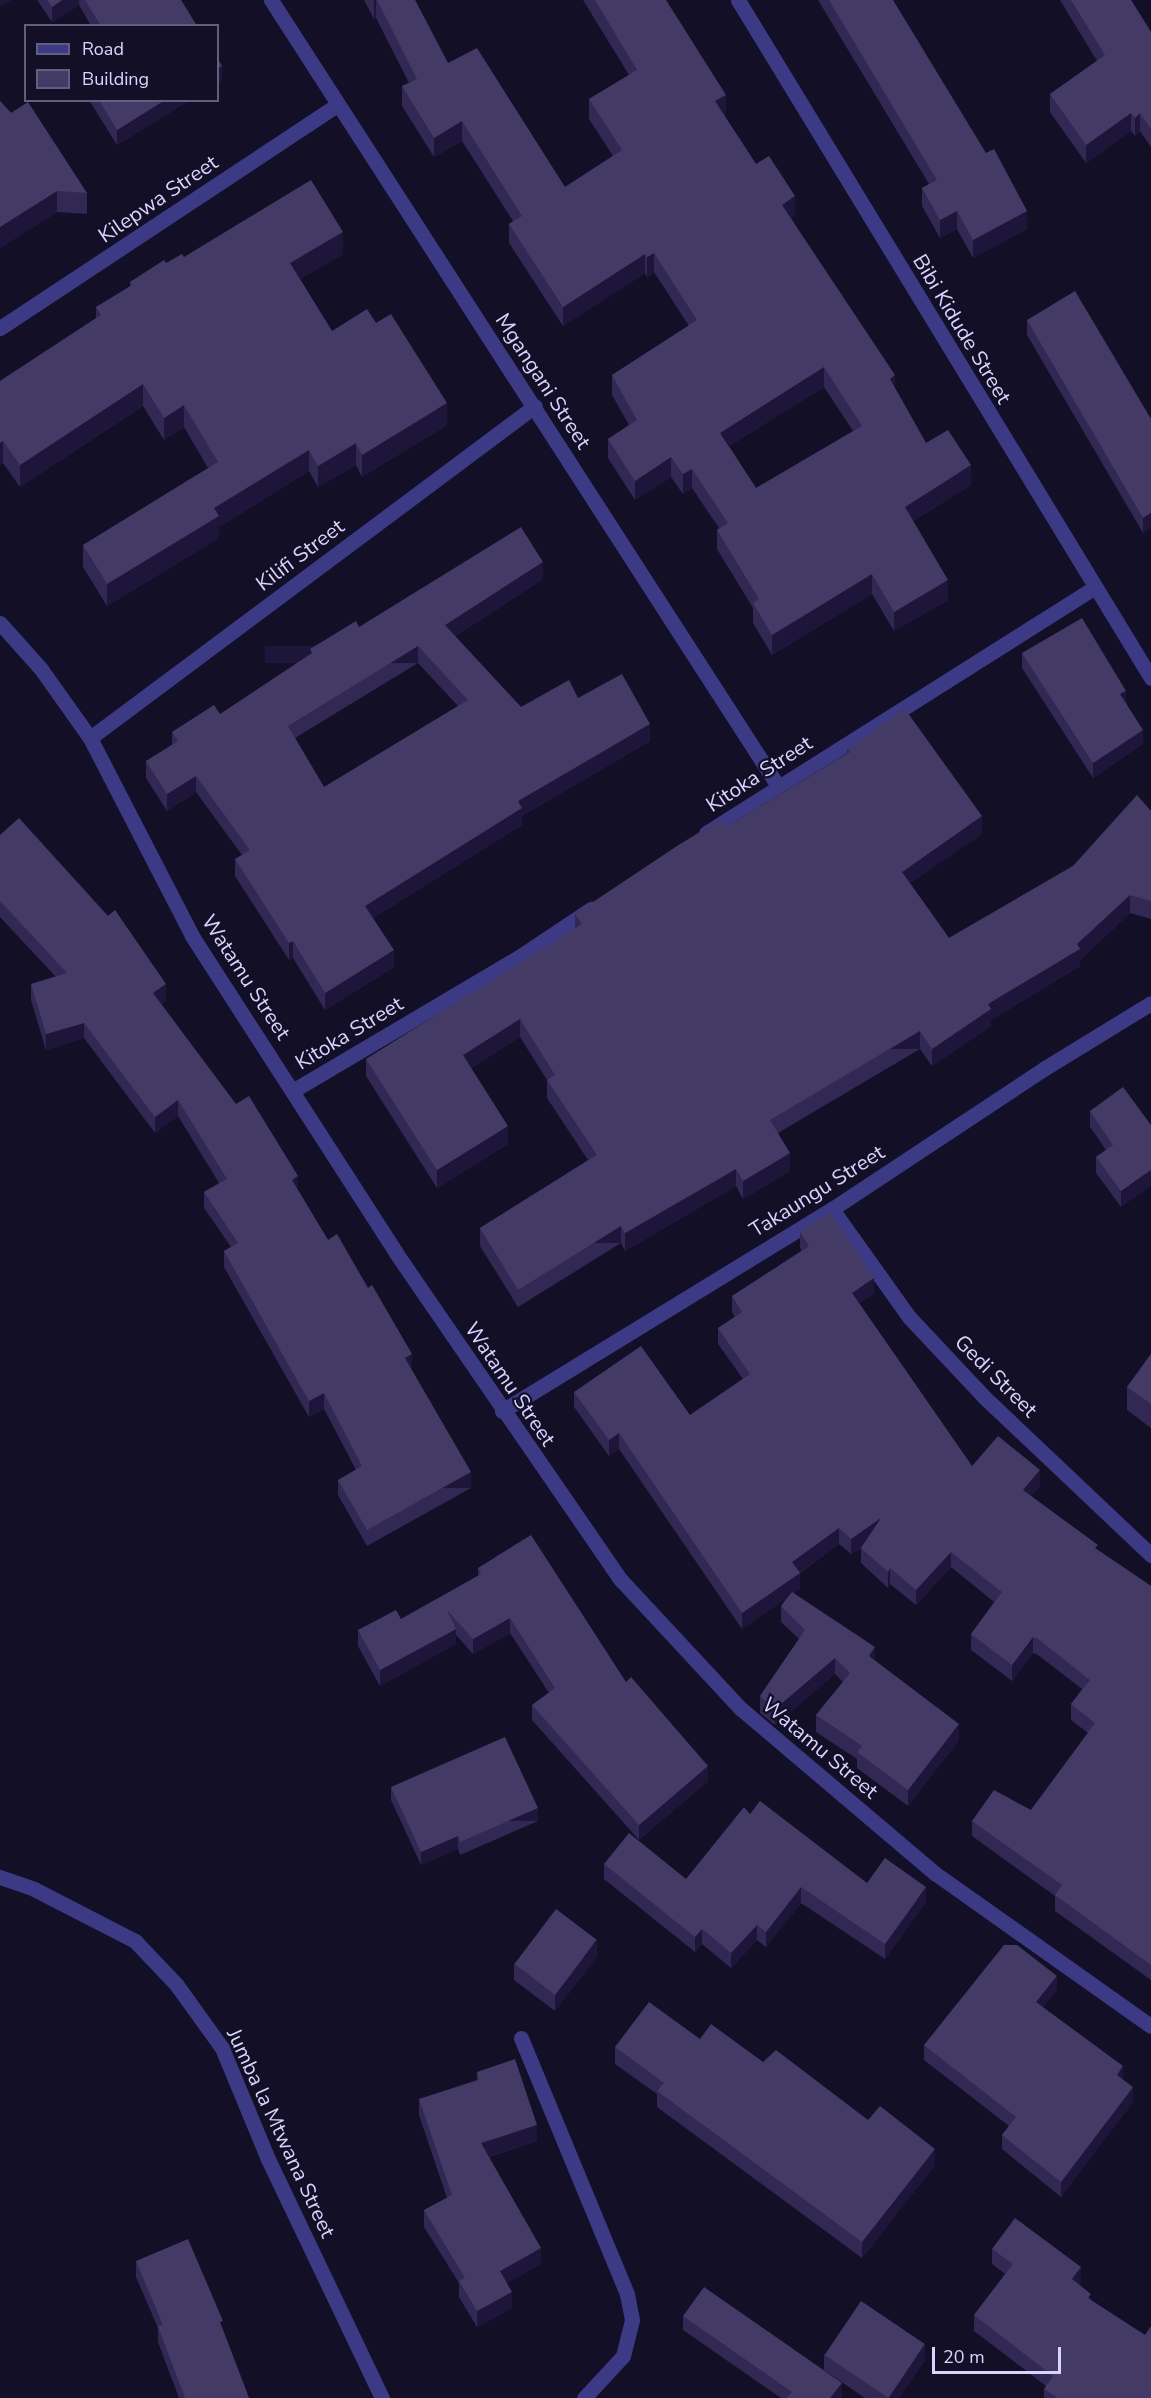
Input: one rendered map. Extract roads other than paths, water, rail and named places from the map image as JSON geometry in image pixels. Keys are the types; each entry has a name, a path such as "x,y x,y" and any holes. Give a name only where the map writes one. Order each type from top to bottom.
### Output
{"street":[{"name":"Mgangani Street","path":"271,0 778,786"},
{"name":"Bibi Kidude Street","path":"738,0 1094,588 1151,678"},
{"name":"Kilepwa Street","path":"0,328 338,104"},
{"name":"Kilifi Street","path":"90,738 535,406"},
{"name":"Kitoka Street","path":"688,844 1094,588"},
{"name":"Watamu Street","path":"0,623 41,669 90,738 192,936 294,1090 396,1253 502,1411 621,1580 740,1708 936,1874 1151,2026"},
{"name":"Kitoka Street","path":"294,1090 519,957 602,902"},
{"name":"Takaungu Street","path":"502,1411 832,1209 1045,1068 1151,1003"},
{"name":"Gedi Street","path":"832,1209 909,1317 984,1397 1151,1555"},
{"name":"Jumba la Mtwana Street","path":"0,1877 34,1888 135,1941 176,1984 222,2048 268,2160 382,2398"},
{"path":"520,2038 623,2284 632,2320 623,2356 584,2398"}]}
